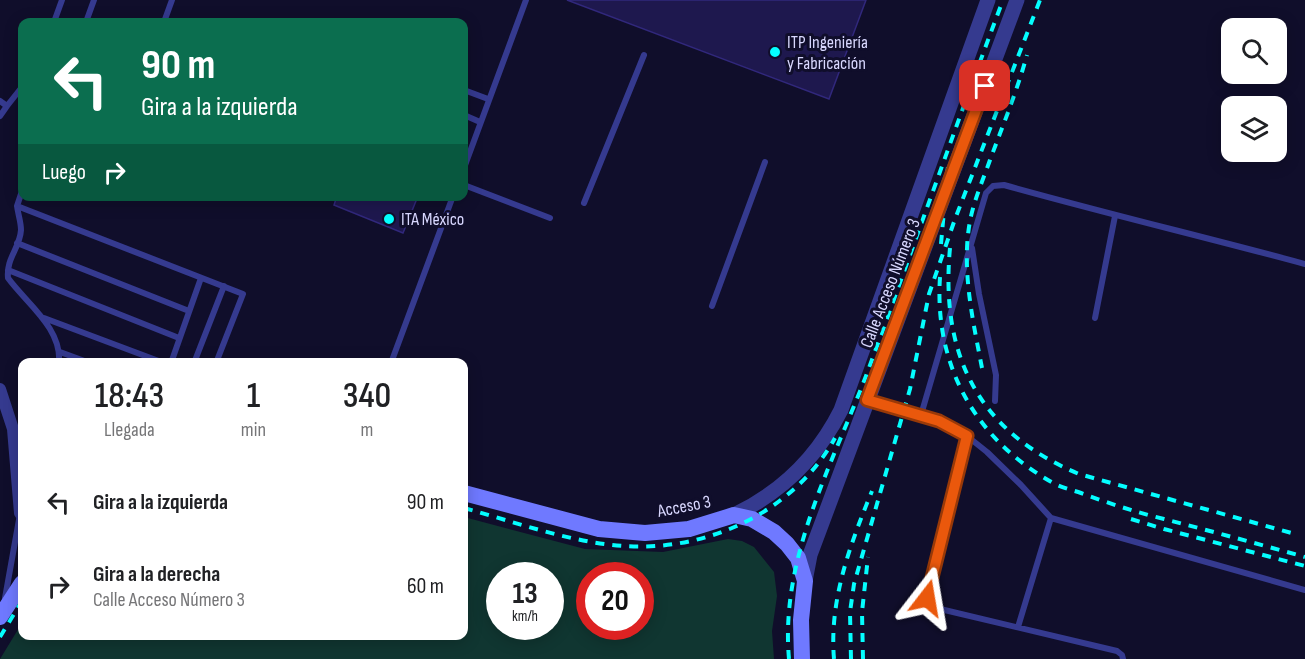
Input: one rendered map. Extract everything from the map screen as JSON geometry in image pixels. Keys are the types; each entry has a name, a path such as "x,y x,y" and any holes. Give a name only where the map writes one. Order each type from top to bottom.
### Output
{"main road":[{"name":"Acceso 3","path":"468,494 599,528 645,533 689,529 734,515 763,524 787,544 798,558 805,581 801,620 802,659"},
{"path":"2,614 18,589"}],"street":[{"name":"Calle Acceso Número 3","path":"734,515 758,504 780,488 804,465 830,431 841,410 988,0"},
{"name":"Calle Acceso Número 3","path":"805,581 810,555 1017,0"},
{"path":"0,390 13,429 18,468"}],"lane":[{"path":"55,18 62,0"},
{"path":"87,18 94,0"},
{"path":"165,18 172,0"},
{"path":"468,156 526,0"},
{"path":"584,203 644,55"},
{"path":"0,116 18,92"},
{"path":"468,92 488,99"},
{"path":"0,101 8,106"},
{"path":"468,117 480,122"},
{"path":"712,306 765,162"},
{"path":"921,416 986,193 993,186 1004,185 1115,216 1305,264"},
{"path":"468,187 550,218"},
{"path":"19,201 17,206 21,230 18,243 8,262 8,278 43,318 60,352 59,358"},
{"path":"393,358 451,201"},
{"path":"17,206 243,294 218,358"},
{"path":"1095,318 1115,216"},
{"path":"18,243 189,311"},
{"path":"971,245 996,375 995,401"},
{"path":"8,270 179,338"},
{"path":"173,358 201,278"},
{"path":"196,358 224,286"},
{"path":"43,318 151,358"},
{"path":"60,352 76,358"},
{"path":"867,400 939,421 967,436 1021,485 1051,519 1305,590"},
{"path":"967,436 927,598 936,608 1117,651 1122,655 1122,659"},
{"path":"1018,627 1051,519"},
{"path":"2,614 18,525"}],"green space":[{"path":"468,518 585,549 663,552 728,539 742,541 754,547 774,572 777,596 772,631 774,659 0,659 18,630 18,640 468,640"}],"building":[{"name":"ITP Ingeniería y Fabricación","path":"567,0 866,0 829,99"},
{"name":"ITA México","path":"335,201 416,201 403,233 334,205"}],"railway":[{"path":"789,659 788,622 792,585 811,514 866,376 1003,0"},
{"path":"851,659 850,612 854,584 910,389 929,294 955,219 1040,0"},
{"path":"982,368 967,276 970,221 1027,55"},
{"path":"941,244 948,166"},
{"path":"950,248 949,287 952,323 960,355 973,385 991,412 1015,436 1044,457 1079,474 1295,534"},
{"path":"940,277 940,310 944,341 953,370 966,398 982,423 1003,446 1027,466 1058,485 1122,507 1305,557"},
{"path":"468,509 542,531 603,544 655,546 686,542 716,534 745,522 772,506 796,487 818,464 835,438"},
{"path":"834,659 833,637 838,594 849,552 872,491"},
{"path":"1131,519 1305,566"},
{"path":"863,659 862,612 868,557"},
{"path":"0,637 18,608"}],"place":[{"name":"ITP Ingeniería y Fabricación","path":"775,52"},
{"name":"ITA México","path":"389,219"}],"route":[{"path":"927,598 967,436 939,421 867,400 985,86"}]}
